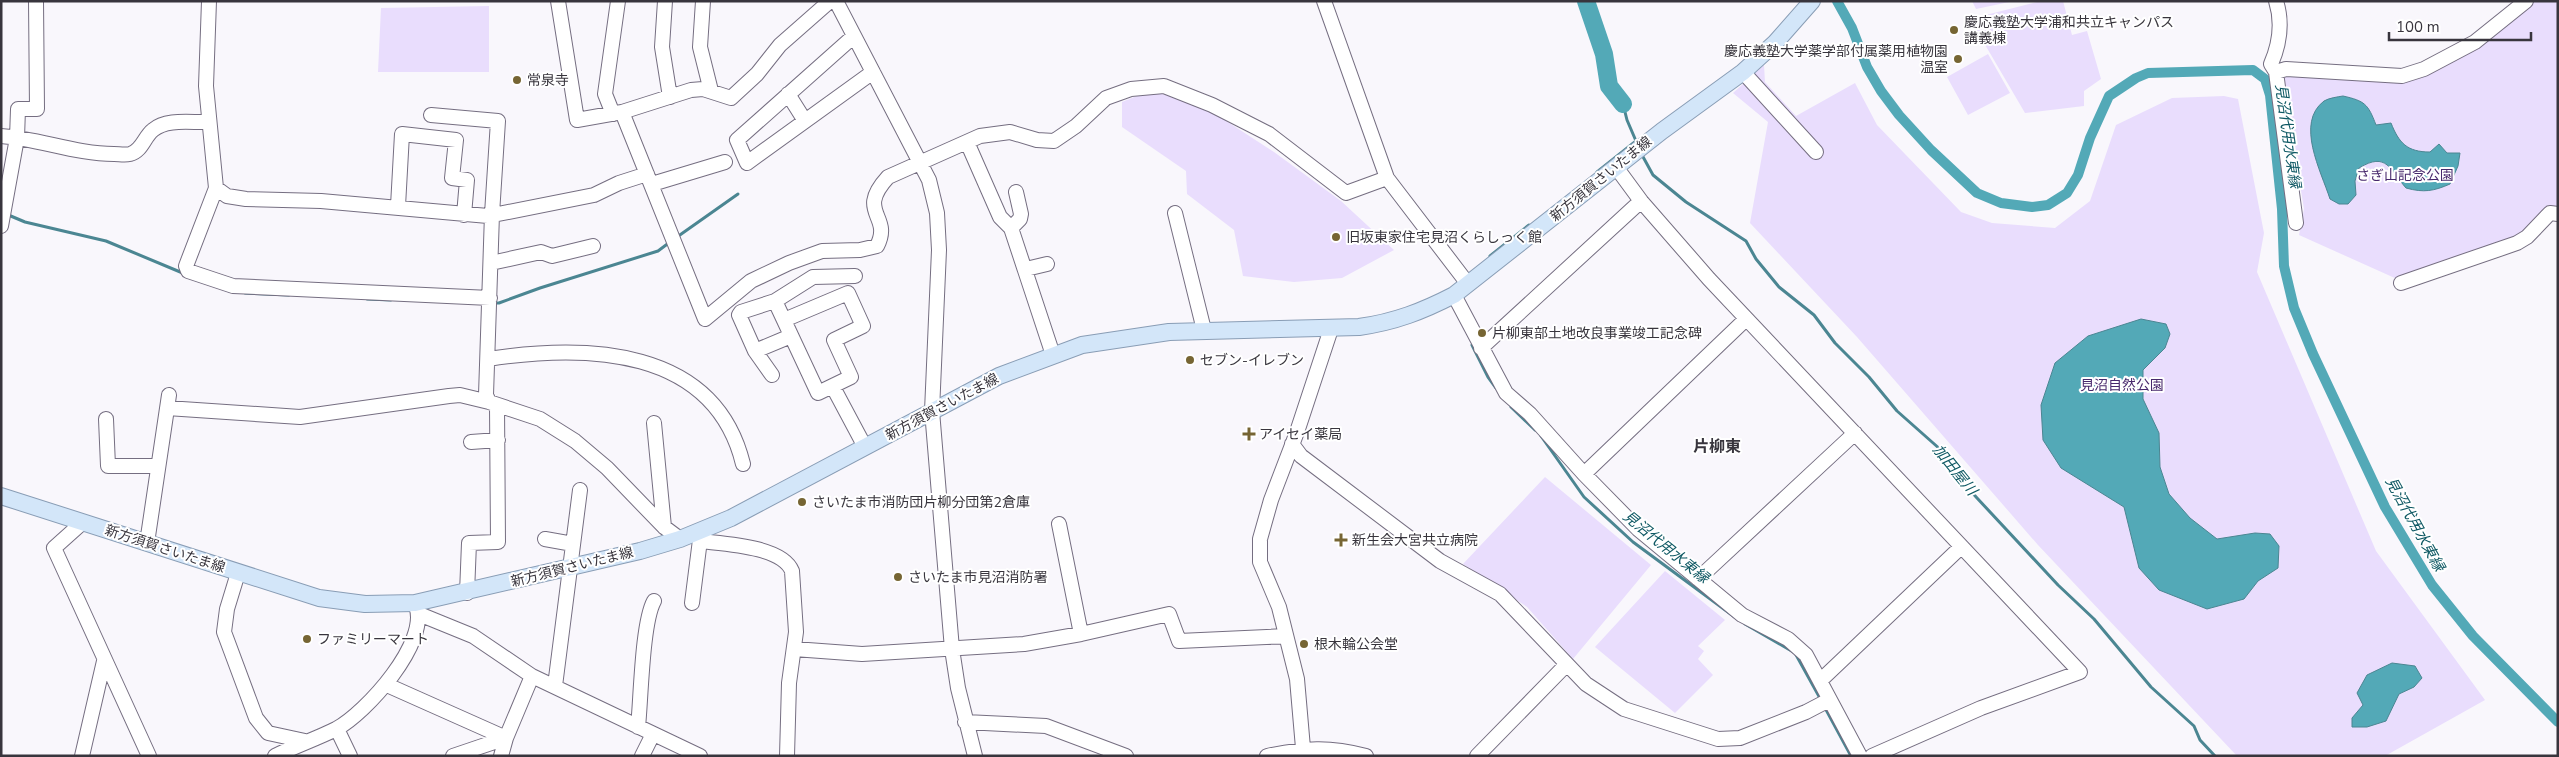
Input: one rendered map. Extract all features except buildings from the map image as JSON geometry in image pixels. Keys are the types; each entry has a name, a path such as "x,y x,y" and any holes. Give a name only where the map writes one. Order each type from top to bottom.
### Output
{"main road":[{"name":"新方須賀さいたま線","path":"1,496 319,598 417,609 467,592 570,568 680,539 700,536 999,376 1053,354 1112,339 1168,332 1331,329 1384,324 1408,317 1454,295 1616,167 1743,72 1775,43 1812,1"}],"street":[{"path":"1,226 17,138 18,110 37,109 36,1"},
{"path":"209,1 206,86 216,188 186,266 188,270 206,279 233,286 282,290 313,288 376,294 490,298"},
{"path":"558,1 577,120 618,113 691,90 702,89 731,98 757,74 780,45 830,1"},
{"path":"618,1 604,94 618,113 649,179 705,319 751,281 789,263 822,250 860,250 877,246 882,237 880,221 872,203 876,189 888,177 980,136 1002,132 1046,142 1054,141 1076,126 1106,98 1131,89 1164,86 1212,105 1268,134 1346,194 1387,178"},
{"path":"665,1 662,47 670,97"},
{"path":"703,1 700,47 711,91"},
{"path":"836,1 920,162 934,197 939,229 932,411 952,649 965,722 974,756"},
{"path":"1324,1 1387,178 1468,284"},
{"path":"2276,1 2281,21 2280,34 2278,48 2271,64 2276,72 2296,223"},
{"path":"2276,72 2286,69 2402,76 2424,69 2474,42 2526,1"},
{"path":"854,36 737,140 747,163 873,72"},
{"path":"1743,72 1816,152"},
{"path":"788,94 805,121"},
{"path":"431,116 498,121 492,214 486,395 493,404 498,440 498,542 469,543 467,592"},
{"path":"1,136 92,154 130,154 141,147 151,131 159,126 176,122 209,122"},
{"path":"398,206 402,134 456,140 452,178 467,180 464,215"},
{"path":"967,142 1000,217 1010,228 1026,269 1053,354"},
{"path":"216,188 227,196 246,199 284,198 398,206 464,215 488,216 570,202 594,195 619,183 649,179 725,162"},
{"path":"1616,167 1641,201 1746,319 2080,672 1982,708 1872,756"},
{"path":"1010,228 1020,219 1016,192"},
{"path":"1481,348 1641,201"},
{"path":"1175,212 1204,330"},
{"path":"2401,283 2517,243 2527,237 2550,213 2558,214"},
{"path":"491,263 542,252 552,256 593,246"},
{"path":"1026,269 1047,264"},
{"path":"772,375 755,351 739,316 741,312 775,301 814,278 855,276"},
{"path":"775,301 818,393 851,377 834,340 863,326 848,293 784,320"},
{"path":"1454,295 1506,393 1530,414 1584,474 1638,529 1742,615 1788,639 1806,655 1822,680 1829,700 1860,756"},
{"path":"1584,474 1746,319"},
{"path":"1303,748 1300,697 1279,607 1263,573 1259,552 1260,539 1271,500 1331,329"},
{"path":"755,351 791,336"},
{"path":"488,359 558,351 614,355 658,365 690,385 714,407 734,436 743,464"},
{"path":"833,387 865,447"},
{"path":"146,543 168,402 300,417 449,396 471,397 540,419 575,441 607,468 664,527 680,539"},
{"path":"106,419 108,466 158,466"},
{"path":"654,423 664,527"},
{"path":"1698,579 1855,433"},
{"path":"472,442 498,440"},
{"path":"1292,444 1301,456 1433,556 1500,594 1586,684 1624,708 1690,732 1718,739 1740,738 1806,712 1829,700"},
{"path":"555,686 580,490"},
{"path":"83,522 54,548 149,756"},
{"path":"1059,524 1081,634"},
{"path":"692,603 700,536 768,552 790,565 796,624 789,683 787,756"},
{"path":"545,539 573,544"},
{"path":"1822,680 1962,547"},
{"path":"238,573 227,609 224,632 256,718 268,732 305,741"},
{"path":"638,727 646,635 650,608 654,601"},
{"path":"276,756 305,741 337,729 388,685 413,641 417,609 473,636 532,676 700,756"},
{"path":"794,649 862,654 1024,644 1081,634 1169,614 1179,641 1286,636"},
{"path":"82,756 104,661"},
{"path":"1477,756 1566,665"},
{"path":"501,756 506,738 532,676"},
{"path":"388,685 506,738"},
{"path":"965,722 1046,726 1091,741 1126,756"},
{"path":"337,729 350,756"},
{"path":"642,756 652,734"},
{"path":"453,756 506,738"},
{"path":"1267,756 1303,748 1346,751 1366,756"}],"green space":[{"path":"1972,1 2014,1 1976,9"},
{"path":"2041,1 2063,1 2072,35 2087,31 2101,79 2084,91 2084,106 2025,113 1970,19"},
{"name":"さぎ山記念公園","path":"2530,1 2558,1 2558,209 2522,234 2397,279 2299,235 2304,209 2283,79 2289,73 2406,78"},
{"path":"489,6 489,72 378,72 381,8"},
{"path":"1988,54 2010,93 1968,115 1947,77"},
{"name":"見沼自然公園","path":"1764,65 1765,82 1796,116 1855,83 1877,125 1961,212 1992,223 2055,228 2090,201 2116,125 2172,98 2224,96 2238,99 2264,233 2257,272 2376,551 2485,700 2385,756 2237,756 2038,545 1857,337 1750,223 1768,122 1733,93"},
{"path":"1149,91 1197,102 1274,152 1341,201 1394,250 1342,278 1294,282 1243,276 1234,230 1187,194 1186,171 1122,127 1122,102"},
{"path":"1545,477 1651,565 1573,659 1527,607 1463,564"},
{"path":"1665,571 1725,620 1698,646 1704,651 1698,659 1713,675 1675,713 1595,647"}],"water":[{"path":"2343,96 2365,104 2371,112 2376,125 2391,123 2397,136 2410,148 2422,152 2430,152 2439,144 2447,153 2460,153 2458,166 2450,184 2429,191 2406,188 2387,165 2376,161 2359,168 2355,181 2356,195 2348,204 2339,204 2330,199 2316,161 2311,134 2311,122 2316,110 2324,101"},
{"path":"2141,319 2166,324 2170,334 2165,348 2143,370 2143,399 2159,433 2160,467 2169,494 2190,518 2217,539 2255,533 2270,534 2279,546 2278,568 2258,581 2244,599 2207,609 2159,590 2139,568 2124,507 2061,468 2043,440 2041,405 2055,363 2088,336"},
{"path":"2392,663 2415,666 2422,678 2414,687 2399,694 2386,721 2367,727 2352,727 2352,718 2363,705 2357,693 2367,675"}],"waterway":[{"name":"加田屋川","path":"1586,1 1604,54 1609,86 1623,104"},
{"name":"見沼代用水東縁","path":"1837,1 1852,28 1867,67 1881,91 1899,115 1931,150 1977,193 2001,203 2032,207 2048,205 2067,193 2078,175 2090,138 2109,96 2136,78 2148,73 2253,70 2265,79 2270,95 2282,209 2284,266 2294,308 2313,354 2385,507 2432,585 2473,636 2558,722"},
{"name":"加田屋川","path":"1623,104 1627,120 1636,141"},
{"name":"見沼代用水東縁","path":"1597,172 1636,141"},
{"name":"加田屋川","path":"1642,155 1653,175 1686,202 1746,241 1756,259 1779,287 1814,315 1835,343 1869,377 1897,411 1941,450 1948,459 1951,469 2058,585 2094,619 2151,687 2194,726 2200,740 2215,756"},
{"path":"677,237 738,194"},
{"path":"6,214 25,222 106,241 185,274"},
{"name":"見沼代用水東縁","path":"1490,256 1529,225"},
{"path":"492,303 499,303 540,288 658,251 670,242"},
{"path":"245,293 289,295"},
{"path":"367,299 391,300"},
{"name":"見沼代用水東縁","path":"1472,345 1488,377 1496,388"},
{"name":"見沼代用水東縁","path":"1511,407 1535,430"},
{"name":"見沼代用水東縁","path":"1541,436 1584,497 1633,542 1736,618"},
{"name":"見沼代用水東縁","path":"1745,624 1795,653 1821,700"},
{"name":"見沼代用水東縁","path":"1824,706 1851,756"}],"place":[{"name":"慶応義塾大学浦和共立キャンパス 講義棟","path":"1954,30"},
{"name":"慶応義塾大学薬学部付属薬用植物園 温室","path":"1958,59"},
{"name":"常泉寺","path":"517,80"},
{"name":"旧坂東家住宅見沼くらしっく館","path":"1336,237"},
{"name":"片柳東部土地改良事業竣工記念碑","path":"1482,333"},
{"name":"セブン-イレブン","path":"1190,360"},
{"name":"アイセイ薬局","path":"1249,434"},
{"name":"さいたま市消防団片柳分団第2倉庫","path":"802,502"},
{"name":"新生会大宮共立病院","path":"1341,540"},
{"name":"さいたま市見沼消防署","path":"898,577"},
{"name":"ファミリーマート","path":"307,639"},
{"name":"根木輪公会堂","path":"1304,644"}],"district":[{"name":"片柳東","path":"1717,447"}]}
